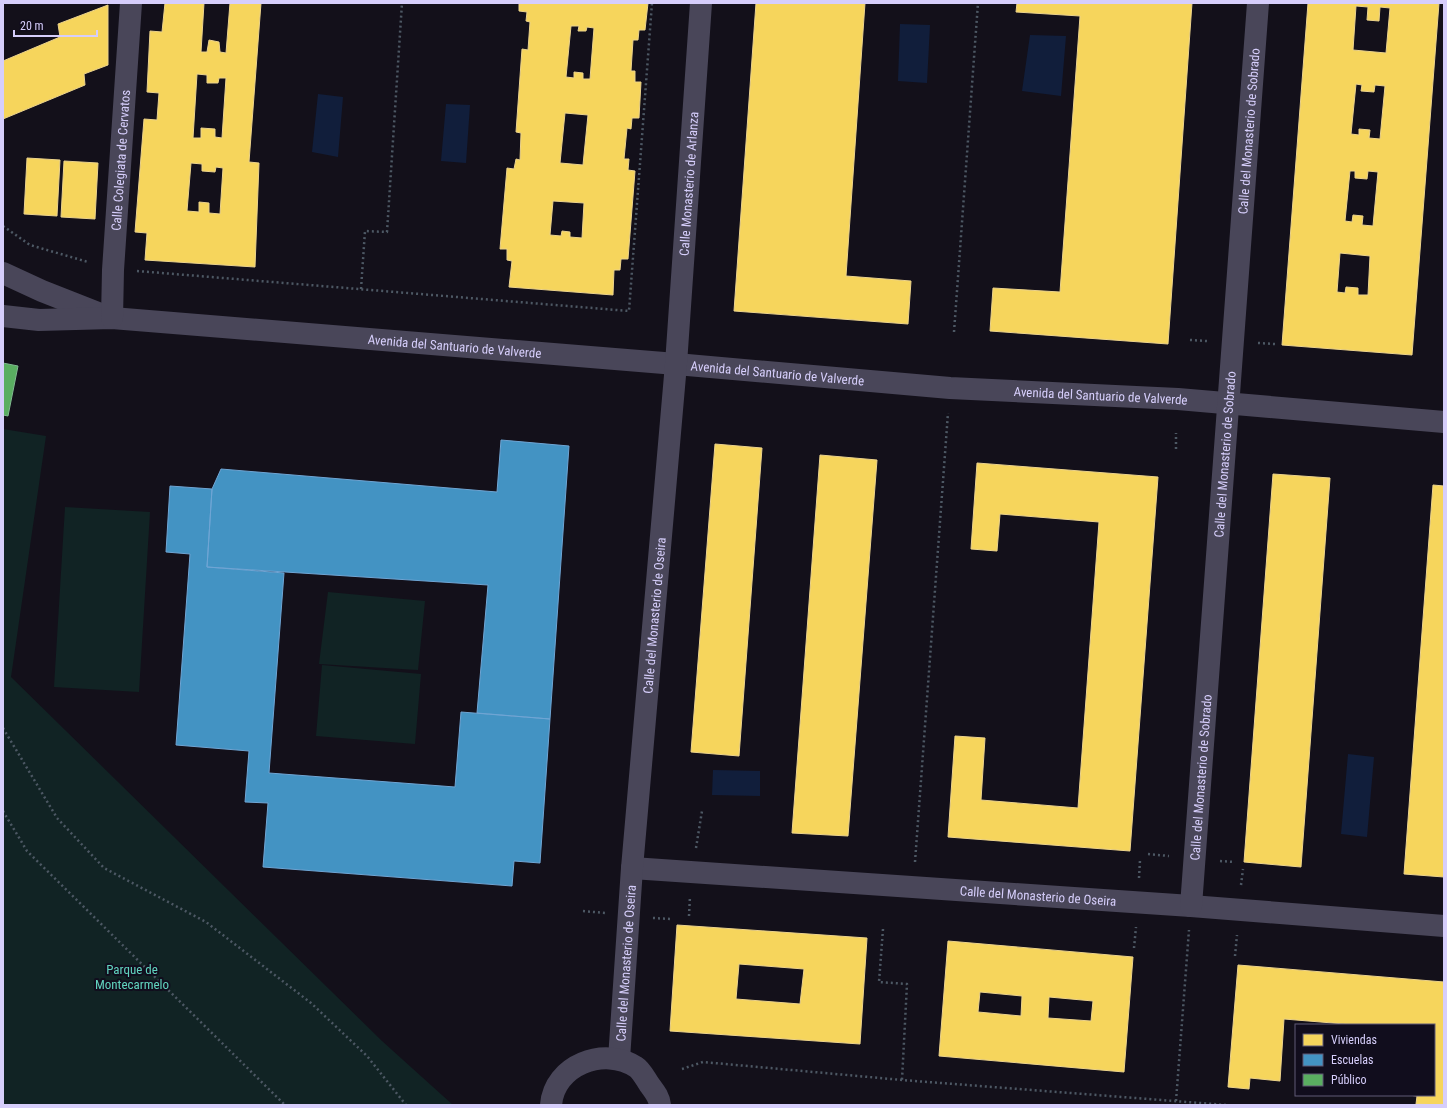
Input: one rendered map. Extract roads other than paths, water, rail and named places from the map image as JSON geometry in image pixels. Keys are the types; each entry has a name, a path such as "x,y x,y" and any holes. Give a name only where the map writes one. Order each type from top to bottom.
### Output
{"street":[{"name":"Calle Colegiata de Cervatos","path":"112,318 113,270 131,3"},
{"name":"Calle Monasterio de Arlanza","path":"676,364 701,3"},
{"name":"Calle del Monasterio de Sobrado","path":"1191,906 1258,3"},
{"name":"Avenida del Santuario de Valverde","path":"3,273 42,291 112,318"},
{"name":"Avenida del Santuario de Valverde","path":"3,316 38,320 112,318 950,388 1229,403 1444,422"},
{"name":"Calle del Monasterio de Oseira","path":"619,1059 632,868 668,436 676,364"},
{"name":"Calle del Monasterio de Oseira","path":"632,868 1191,906 1444,926"},
{"path":"551,1105 558,1083 570,1070 584,1061 602,1058 619,1059 637,1067 659,1098 660,1105"}],"water":[{"path":"900,24 930,25 927,83 898,81"},
{"path":"1030,35 1066,36 1061,96 1022,91"},
{"path":"318,94 343,97 338,157 312,152"},
{"path":"446,104 470,105 466,163 441,161"},
{"path":"1348,754 1374,757 1367,837 1341,834"},
{"path":"713,770 760,771 760,796 712,795"}],"park label":[{"name":"Parque de Montecarmelo","path":"132,976"}]}
